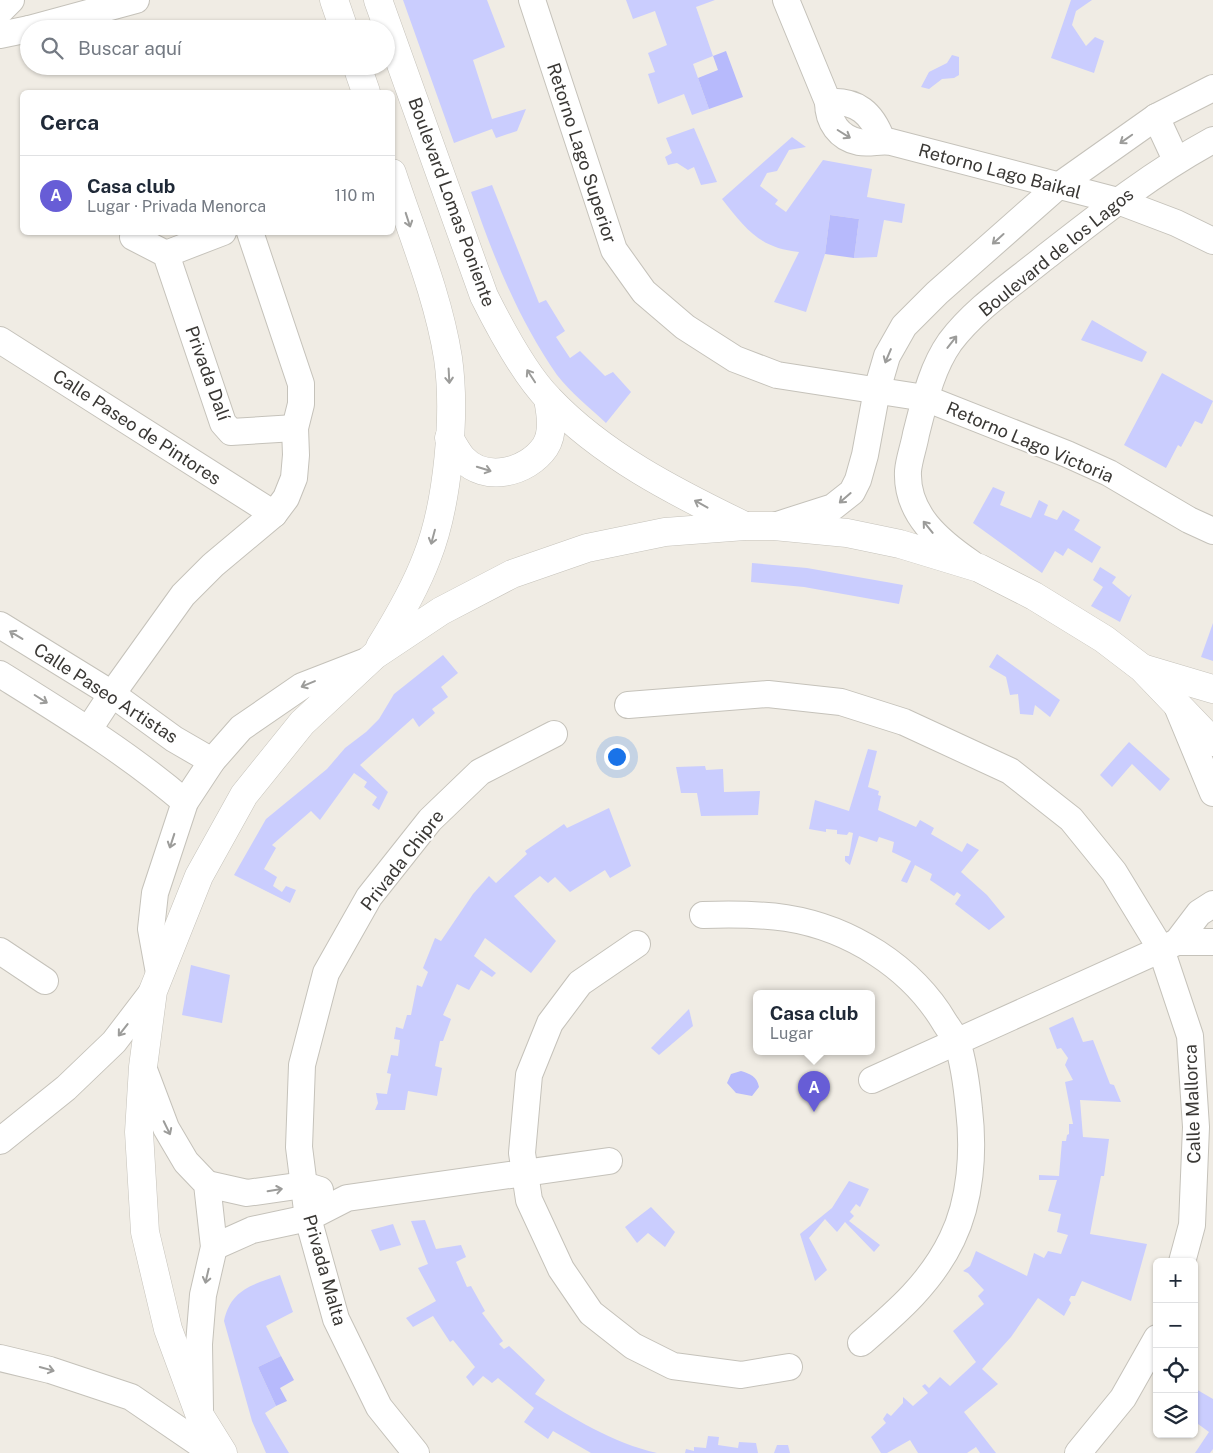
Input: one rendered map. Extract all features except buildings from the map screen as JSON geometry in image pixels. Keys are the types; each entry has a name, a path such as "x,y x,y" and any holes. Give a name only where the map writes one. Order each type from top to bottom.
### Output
{"street":[{"path":"0,11 11,0"},
{"path":"62,20 136,0"},
{"path":"334,0 341,20"},
{"name":"Boulevard Lomas Poniente","path":"378,0 385,20"},
{"name":"Retorno Lago Superior","path":"532,0 614,250 644,292 685,327 735,359 777,375 924,398"},
{"name":"Retorno Lago Baikal","path":"786,0 828,102 845,101 858,107 878,128 882,140 1057,187 1118,201 1176,223 1213,241"},
{"path":"0,35 20,31"},
{"name":"Boulevard Lomas Poniente","path":"395,47 484,296 497,323 548,399 589,435 630,464 705,507 744,526"},
{"path":"360,75 365,90"},
{"path":"774,526 833,507 852,492 858,480 865,455 877,390 887,356 904,326 937,293 1057,187 1156,117 1213,88"},
{"path":"1156,117 1176,160"},
{"name":"Boulevard de los Lagos","path":"980,568 933,533 922,520 908,488 908,469 924,398 950,342 989,302 1118,201 1176,160 1213,140"},
{"path":"223,1453 200,1416 168,1329 145,1232 139,1132 143,1067 156,982 151,928 155,893 185,802 212,760 242,728 302,686 372,657 405,607 428,555 441,508 449,438 450,405 446,350 438,312 395,183"},
{"path":"133,237 166,254 214,235"},
{"path":"89,729 183,595 213,565 274,514 286,498 294,478 296,455 295,428 301,404 301,384 251,235"},
{"name":"Privada Dalí","path":"166,254 222,423 231,432 295,428"},
{"name":"Calle Paseo de Pintores","path":"0,340 274,514"},
{"name":"Retorno Lago Victoria","path":"924,398 1076,458 1109,473 1189,520 1213,531"},
{"path":"449,438 462,458 483,471 507,473 529,464 546,446 552,423 548,399"},
{"path":"0,1141 73,1082 114,1042 156,982 199,876 244,795 302,723 372,657 441,610 512,574 578,551 665,532 744,526 774,526 847,533 873,538 900,544 980,568 1034,596 1088,629 1142,668 1213,742"},
{"name":"Calle Paseo Artistas","path":"0,625 112,694 174,739 212,760"},
{"path":"1142,668 1213,689"},
{"path":"0,674 89,729 151,773 185,802"},
{"name":"Calle Mallorca","path":"628,705 768,694 841,702 904,722 1010,771 1072,819 1169,946 1190,1036 1196,1127 1192,1225 1183,1258"},
{"path":"1176,704 1213,793"},
{"name":"Privada Chipre","path":"304,1185 300,1147 302,1064 326,973 369,897 430,820 480,772 554,734"},
{"path":"1169,946 1199,913 1213,904"},
{"path":"703,915 751,914 788,919 828,930 862,945 890,961 914,982 936,1007 956,1042 967,1092 972,1161 964,1202 955,1229 934,1269 912,1299 861,1344"},
{"path":"872,1080 1169,946 1213,942"},
{"path":"637,944 580,983 550,1022 529,1075 522,1153 529,1200 560,1269 591,1314 632,1346 673,1366 741,1375 789,1367"},
{"path":"0,951 44,982"},
{"path":"143,1067 166,1128 186,1162 207,1184 247,1193 304,1185 348,1198"},
{"path":"214,1247 252,1230 308,1218 348,1198 609,1161"},
{"path":"200,1416 199,1344 203,1295 214,1247 207,1184"},
{"name":"Privada Malta","path":"304,1185 308,1218 336,1319 379,1407 416,1453"},
{"path":"1078,1453 1123,1398 1153,1345"},
{"path":"0,1358 50,1370 131,1397 213,1453"}],"shaded area":[{"path":"403,0 487,0 505,47 473,60 492,119 526,109 517,131 496,138 492,129 454,143"},
{"path":"626,0 715,0 696,7 713,56 693,64 709,109 692,115 684,94 658,104 648,74 655,72 648,53 667,45 655,11 633,19"},
{"path":"1071,0 1092,0 1076,11 1072,25 1086,46 1095,37 1104,41 1094,73 1051,58"},
{"path":"726,51 743,97 709,109 698,78 718,70 713,56"},
{"path":"952,55 959,57 959,75 954,78 942,79 929,89 921,87 929,72 947,63"},
{"path":"694,128 717,182 701,185 694,167 688,170 677,163 668,165 665,157 672,153 666,138"},
{"path":"792,137 806,147 789,150 777,171 767,173 760,186 778,200 775,204 786,212 823,160 872,169 867,197 905,204 902,223 884,220 877,257 854,258 859,219 830,215 825,254 806,312 774,302 799,252 773,246 754,235 722,199"},
{"path":"492,185 539,303 546,300 565,331 556,337 570,358 580,351 605,376 613,372 631,392 606,423 574,394 557,375 518,309 488,240 471,192"},
{"path":"830,215 859,219 854,258 825,254"},
{"path":"1092,320 1147,352 1142,362 1081,340"},
{"path":"1162,373 1213,401 1202,424 1195,421 1181,447 1178,445 1166,468 1124,445"},
{"path":"993,487 1005,492 1000,505 1031,518 1039,500 1048,505 1044,515 1057,520 1063,510 1080,520 1074,530 1101,547 1092,563 1068,548 1063,556 1055,551 1042,573 973,523"},
{"path":"752,563 807,568 903,585 899,604 804,587 751,582"},
{"path":"1100,567 1116,577 1112,583 1129,597 1132,594 1120,622 1091,606 1103,587 1093,580"},
{"path":"1213,623 1213,661 1201,657"},
{"path":"997,654 1060,700 1050,717 1035,705 1033,715 1020,714 1018,694 1010,695 1006,677 989,667"},
{"path":"443,655 458,673 441,687 448,697 432,709 435,713 419,727 413,718 360,765 388,792 379,810 372,805 377,797 364,787 367,782 354,773 320,820 311,811 272,845 276,848 264,869 277,877 273,886 282,892 286,886 296,890 290,903 234,875 266,819 327,769 345,748 379,719 394,694"},
{"path":"1129,742 1170,779 1160,791 1132,764 1112,787 1100,775"},
{"path":"868,749 877,751 868,787 879,791 878,795 881,796 878,810 916,827 920,820 934,828 931,834 962,852 967,843 979,850 961,872 987,895 1005,917 989,930 955,904 961,895 957,892 954,896 930,880 932,874 915,865 907,883 901,881 911,861 892,852 894,842 879,837 877,842 859,836 850,865 845,861 845,856 849,856 853,833 849,832 847,835 837,834 837,830 826,829 826,832 809,829 815,800 849,811"},
{"path":"705,766 706,770 723,769 724,792 760,791 758,815 701,816 697,793 681,793 676,767"},
{"path":"609,808 631,866 610,878 605,870 570,892 555,877 548,883 540,876 514,896 556,941 531,973 485,938 474,956 496,973 492,977 481,970 469,990 457,984 443,1015 451,1019 443,1041 440,1041 435,1066 442,1068 437,1096 408,1091 405,1110 375,1110 378,1103 376,1093 387,1094 391,1074 387,1073 391,1055 398,1056 400,1040 394,1039 396,1027 403,1029 407,1015 411,1015 417,985 422,987 428,972 423,968 435,938 441,941 473,894 489,876 496,883 527,854 525,851 564,824 567,828"},
{"path":"191,965 230,975 222,1023 182,1015"},
{"path":"689,1009 693,1026 659,1055 651,1048"},
{"path":"1073,1017 1083,1042 1093,1040 1110,1084 1114,1085 1121,1102 1080,1100 1083,1137 1109,1139 1104,1176 1101,1176 1090,1234 1147,1244 1131,1301 1082,1281 1075,1296 1071,1296 1069,1300 1071,1303 1064,1316 1038,1298 1011,1337 982,1369 998,1384 964,1412 996,1453 980,1453 976,1447 967,1453 918,1453 910,1440 887,1453 881,1453 871,1437 886,1423 883,1419 887,1413 891,1416 903,1403 903,1397 913,1406 928,1393 922,1386 925,1384 929,1388 940,1377 950,1386 976,1362 953,1331 984,1304 978,1296 984,1290 968,1273 963,1271 970,1266 976,1251 1027,1276 1034,1253 1044,1258 1048,1251 1061,1254 1068,1235 1057,1232 1061,1214 1048,1211 1057,1180 1039,1180 1039,1175 1059,1176 1062,1141 1066,1141 1069,1134 1069,1124 1073,1124 1065,1082 1073,1080 1065,1065 1068,1058 1061,1048 1057,1049 1049,1028"},
{"path":"741,1071 753,1076 757,1080 759,1087 752,1096 736,1093 727,1083 731,1074"},
{"path":"849,1181 869,1189 860,1207 856,1204 850,1212 854,1216 849,1221 880,1245 874,1252 845,1222 837,1232 825,1219 809,1238 827,1270 815,1281 800,1234 832,1208"},
{"path":"651,1207 675,1232 665,1247 648,1233 637,1243 625,1227"},
{"path":"425,1220 436,1249 461,1245 466,1257 456,1262 467,1287 471,1286 485,1311 482,1313 503,1341 499,1344 504,1349 509,1346 545,1380 535,1394 578,1421 609,1436 641,1449 657,1453 591,1453 553,1431 548,1439 524,1422 534,1408 498,1378 492,1383 483,1376 473,1386 466,1377 475,1367 453,1340 450,1342 433,1316 413,1327 406,1318 436,1301 418,1268 428,1264 411,1221"},
{"path":"393,1224 401,1245 380,1251 371,1230"},
{"path":"280,1275 293,1312 266,1326 281,1356 258,1367 276,1406 265,1413 289,1453 266,1453 252,1421 224,1321 227,1310 237,1295 252,1286"},
{"path":"281,1356 294,1380 280,1388 287,1401 276,1406 258,1367"},
{"path":"1198,1390 1213,1399 1213,1449 1210,1453 1195,1453 1209,1432 1198,1424"},
{"path":"708,1436 719,1437 718,1445 738,1448 739,1442 756,1443 758,1453 685,1453 686,1449 694,1451 694,1447 706,1448"},
{"path":"777,1445 788,1445 790,1453 774,1453"}],"place":[{"name":"Casa club","path":"814,1112"}]}
